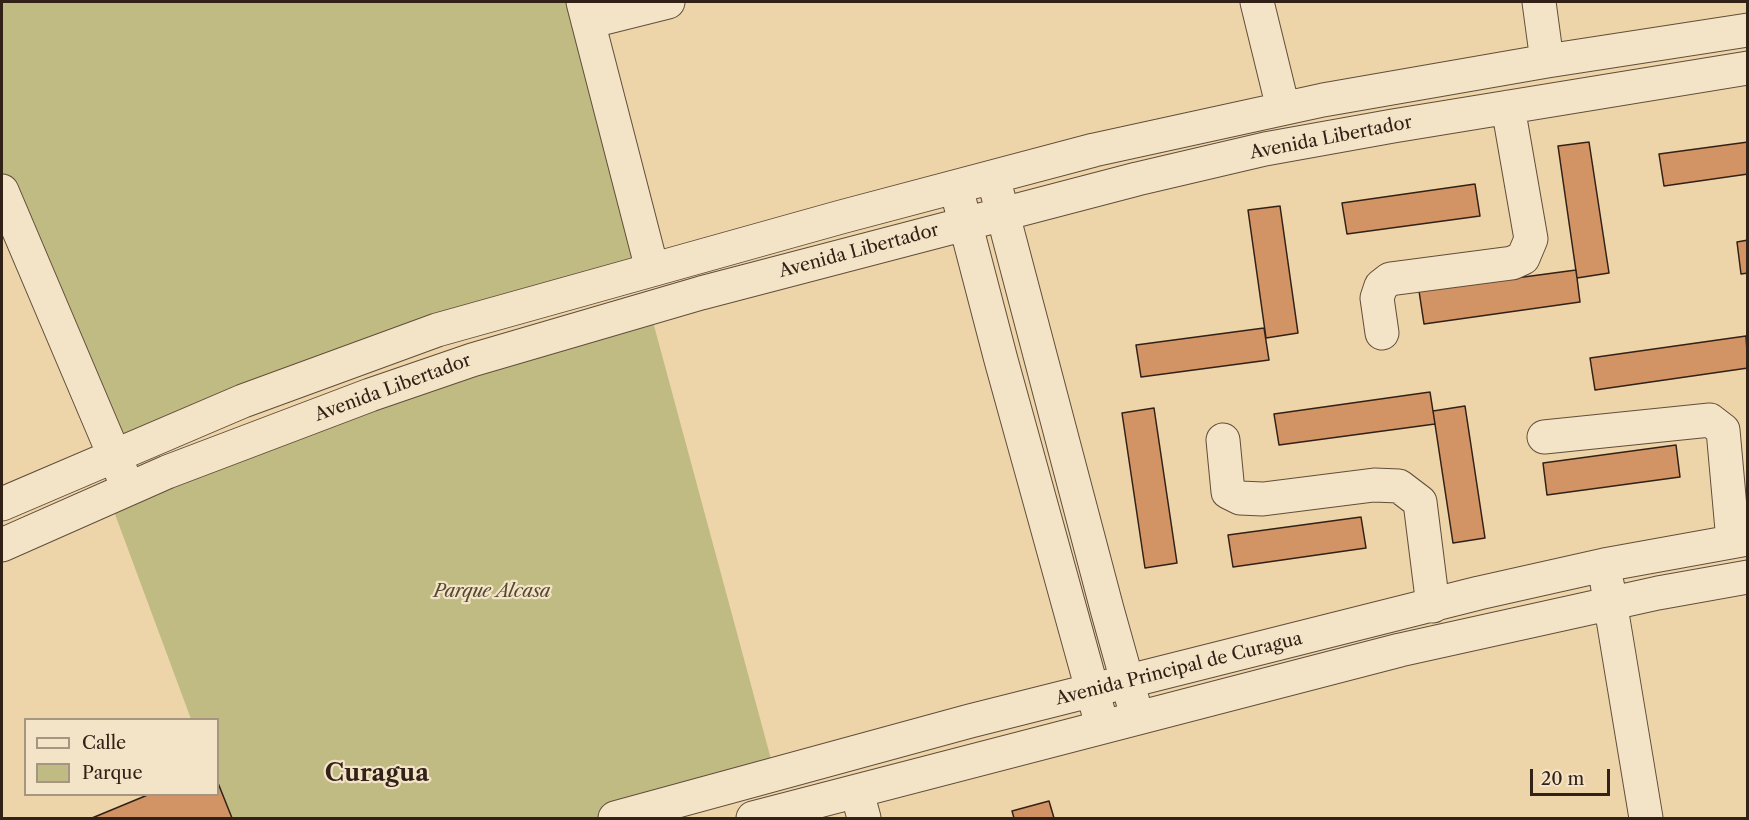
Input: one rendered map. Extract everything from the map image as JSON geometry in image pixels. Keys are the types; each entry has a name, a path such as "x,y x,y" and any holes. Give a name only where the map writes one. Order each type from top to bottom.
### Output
{"street":[{"path":"652,269 586,12 668,2"},
{"path":"1257,2 1283,108"},
{"path":"1539,2 1547,61"},
{"name":"Avenida Libertador","path":"2,504 243,400 448,327 956,186 1172,132 1283,108 1547,61 1748,30"},
{"name":"Avenida Libertador","path":"2,545 128,489 236,445 472,360 701,293 1003,214 1255,152 1393,126 1748,69"},
{"path":"1382,333 1377,298 1381,286 1390,279 1512,263 1523,258 1531,239 1508,107"},
{"path":"993,176 1138,718"},
{"path":"956,186 1102,727"},
{"path":"5,211 128,489"},
{"path":"1544,437 1710,420 1723,430 1740,540"},
{"path":"1223,440 1228,492 1240,498 1263,499 1374,485 1399,486 1420,502 1433,606"},
{"name":"Avenida Principal de Curagua","path":"615,819 970,721 1433,606 1604,565 1740,540"},
{"path":"1604,565 1646,819"},
{"name":"Avenida Principal de Curagua","path":"753,819 861,805 1102,727 1400,650 1611,603 1748,577"}],"green space":[{"path":"2,2 583,2 652,269 114,456 2,191"},
{"name":"Parque Alcasa","path":"649,307 775,774 615,818 232,818 219,786 219,718 191,718 109,498"}],"building":[{"path":"1589,142 1609,273 1577,278 1558,146"},
{"path":"1748,142 1748,174 1664,186 1659,154"},
{"path":"1475,184 1480,216 1347,234 1342,203"},
{"path":"1280,206 1298,333 1266,338 1248,210"},
{"path":"1748,240 1748,273 1741,274 1737,242"},
{"path":"1576,270 1580,302 1424,324 1419,291"},
{"path":"1264,328 1269,360 1141,377 1136,345"},
{"path":"1746,336 1748,368 1595,390 1590,358"},
{"path":"1430,392 1435,424 1279,445 1274,414"},
{"path":"1465,406 1485,538 1453,543 1433,411"},
{"path":"1154,408 1177,563 1145,568 1122,413"},
{"path":"1676,445 1680,477 1547,495 1543,463"},
{"path":"1361,517 1366,548 1233,567 1228,535"},
{"path":"219,786 232,818 92,818 145,796 219,796"},
{"path":"1049,801 1054,818 1014,818 1012,811"}],"district":[{"name":"Curagua","path":"377,774"}]}
